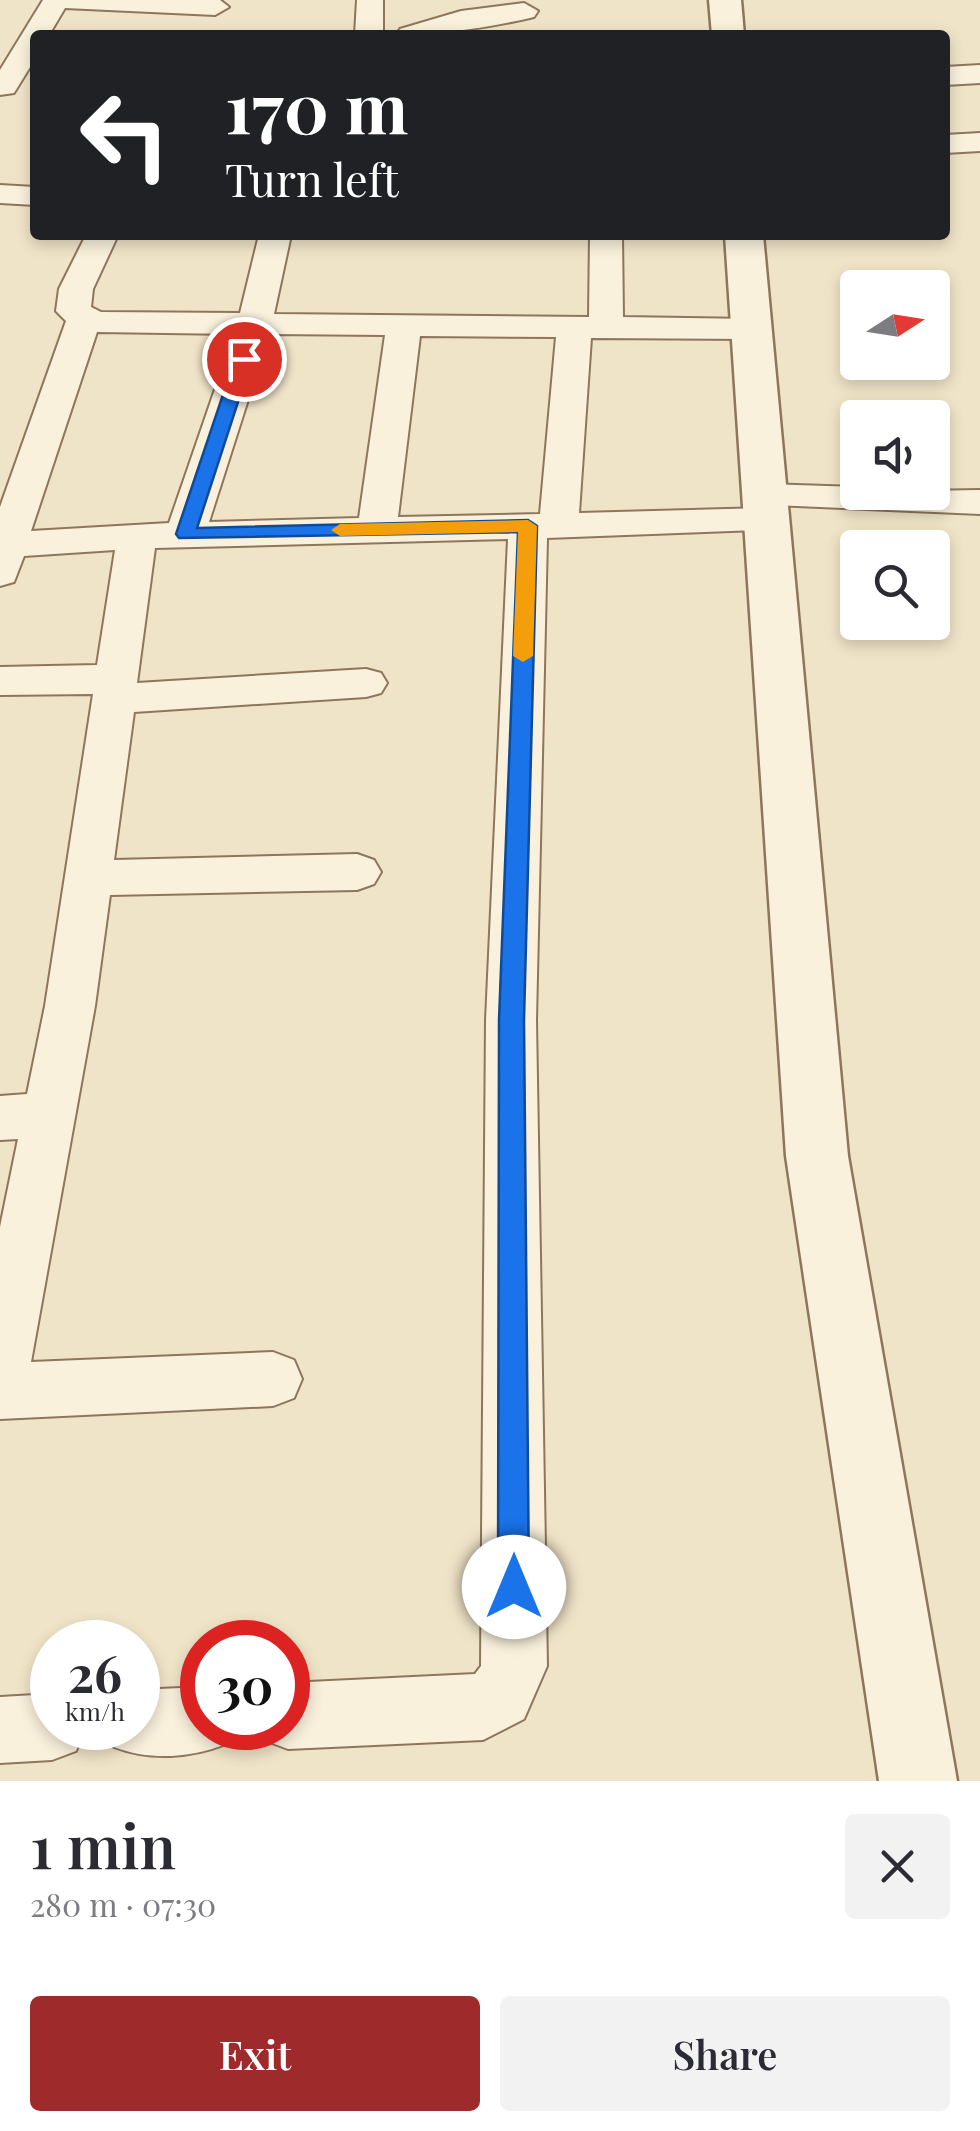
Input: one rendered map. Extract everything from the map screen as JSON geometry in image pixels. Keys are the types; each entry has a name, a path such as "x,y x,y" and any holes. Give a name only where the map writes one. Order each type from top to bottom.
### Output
{"street":[{"path":"40,30 56,0"},
{"path":"65,0 216,3 202,30"},
{"path":"369,30 370,0"},
{"path":"726,0 728,30"},
{"path":"426,30 472,16 526,15"},
{"path":"0,44 30,44"},
{"path":"4,86 30,47"},
{"path":"950,76 980,74"},
{"path":"950,144 980,142"},
{"path":"0,194 30,196"},
{"path":"100,240 76,289 73,312 95,322 751,329"},
{"path":"185,534 255,324 274,240"},
{"path":"310,1715 483,1707 498,1700 509,1687 514,1666 512,1020 544,525 590,328 605,240"},
{"path":"744,240 817,1156 918,1781"},
{"path":"85,317 2,554 137,536 544,525 766,508 980,502"},
{"path":"377,529 404,326"},
{"path":"0,1372 25,1116 70,1006 137,536"},
{"path":"0,681 115,689 366,682"},
{"path":"88,878 356,872"},
{"path":"0,1391 273,1379"},
{"path":"0,1730 30,1728"}],"slow traffic":[{"path":"340,530 528,526 523,656"}],"route":[{"path":"244,359 185,534 528,526 512,1020 514,1587"}]}
